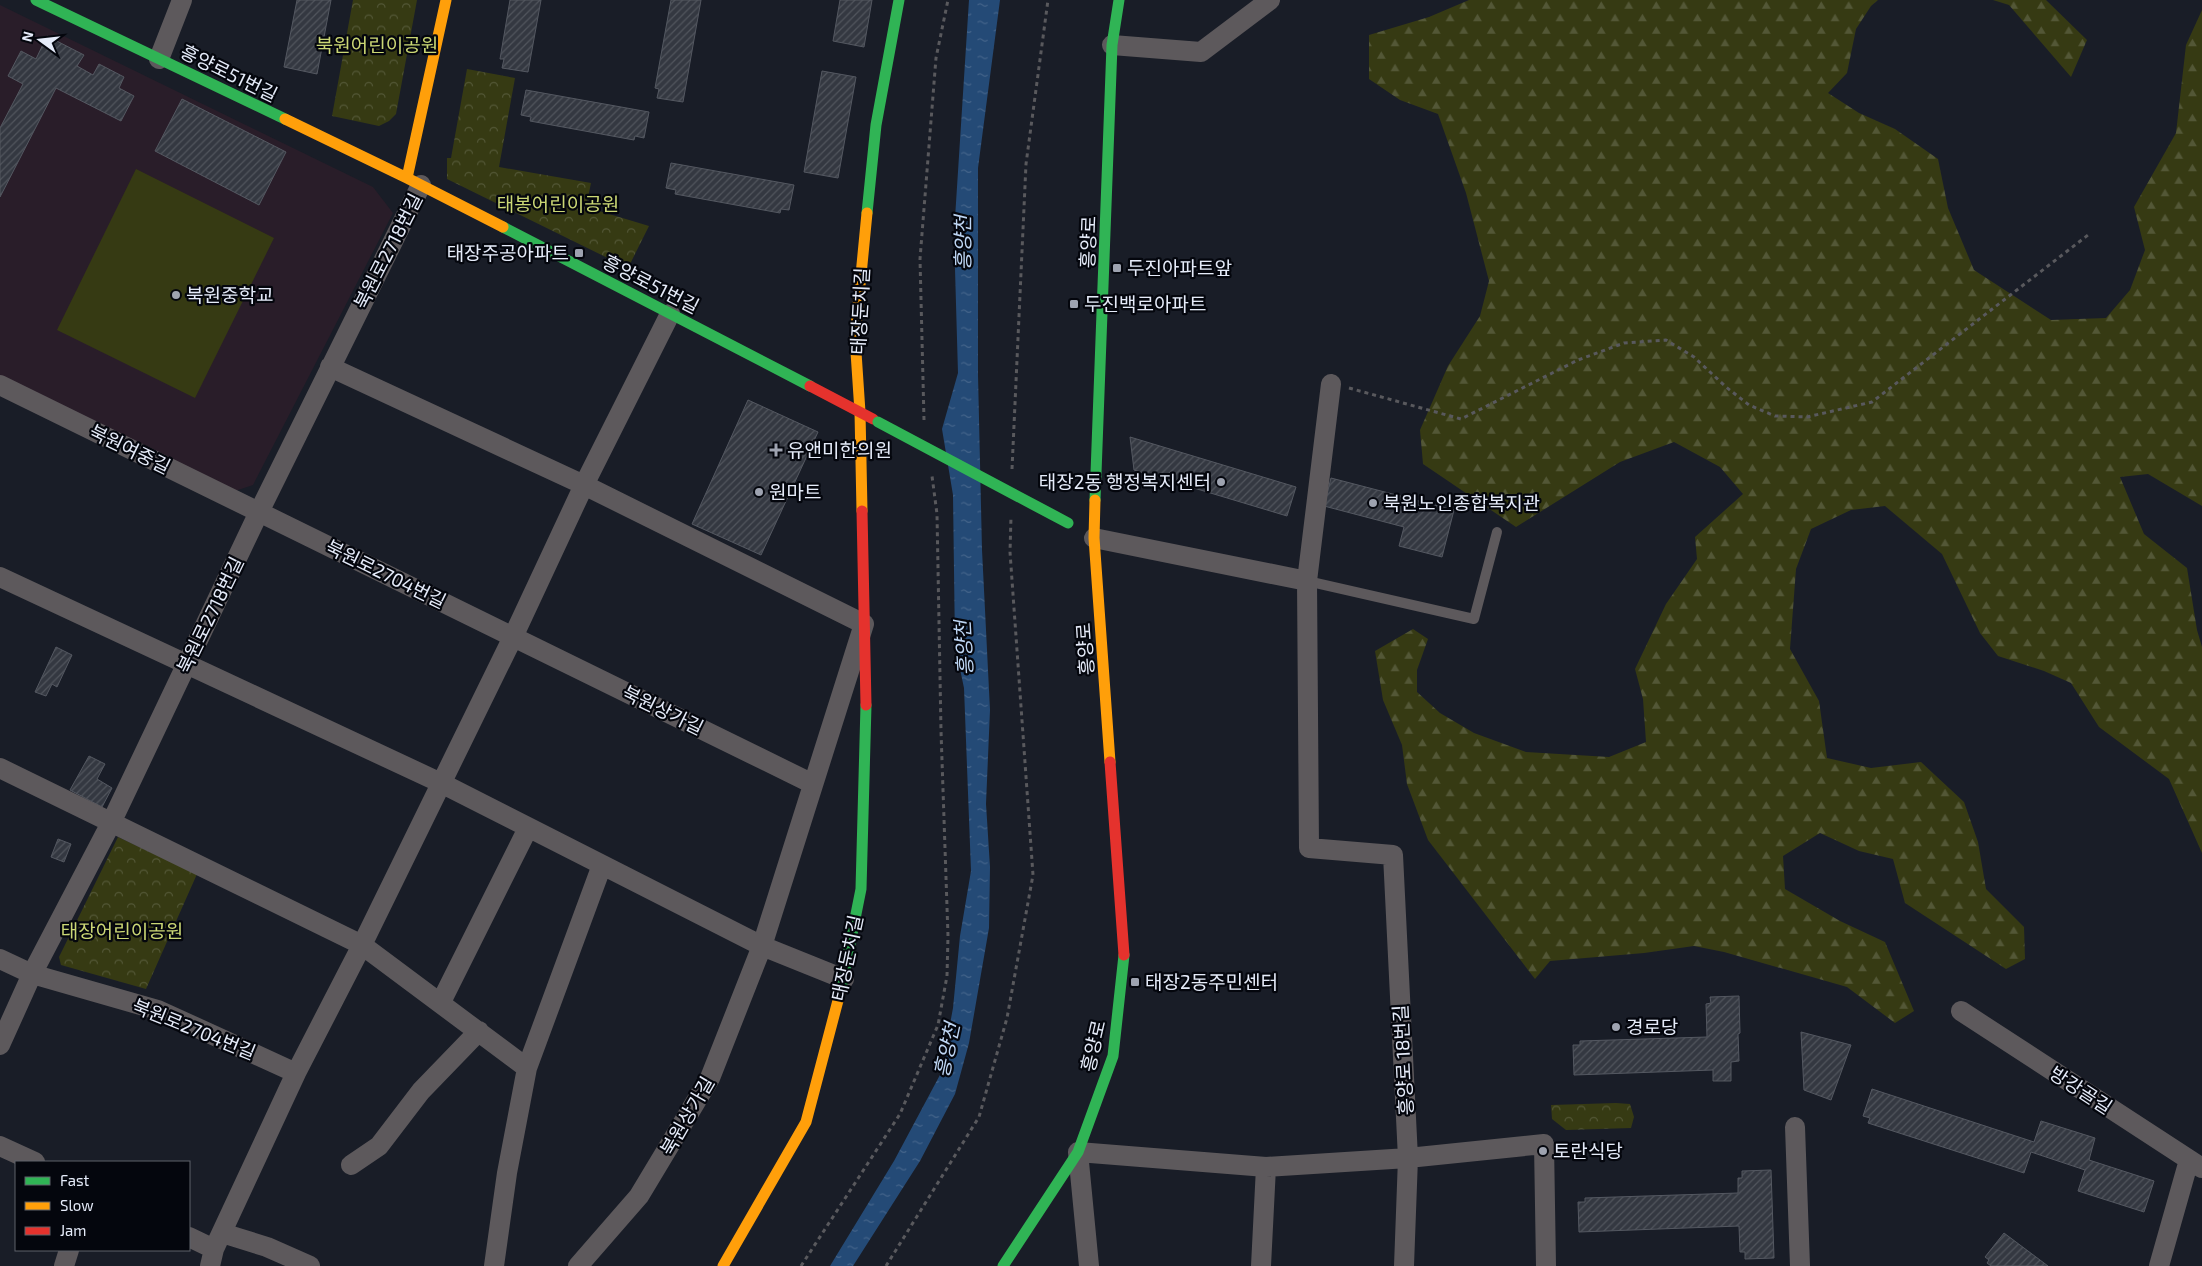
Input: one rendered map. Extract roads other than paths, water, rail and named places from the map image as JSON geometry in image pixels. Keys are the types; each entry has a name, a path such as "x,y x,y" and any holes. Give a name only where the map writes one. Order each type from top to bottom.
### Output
{"street":[{"name":"흥양로51번길","path":"36,0 414,181 860,412 1094,538"},
{"path":"159,59 182,0"},
{"path":"414,181 446,0"},
{"name":"태장둔치길","path":"724,1266 806,1122 844,979 861,889 866,699 860,412 855,337 876,125 899,0"},
{"name":"흥양로","path":"1003,1266 1078,1152 1113,1056 1124,962 1094,538 1112,45 1119,0"},
{"path":"1112,45 1202,52 1270,0"},
{"name":"북원로2718번길","path":"0,1045 32,974 111,823 185,665 330,367 414,181"},
{"path":"215,1249 296,1072 362,945 513,637 584,485 670,314"},
{"path":"330,367 584,485 864,624"},
{"path":"1094,538 1307,581 1331,384"},
{"name":"북원여중길","path":"1,386 259,512"},
{"name":"북원로2704번길","path":"259,512 513,637"},
{"path":"0,577 441,783 762,946 844,979"},
{"name":"흥양로 18번길","path":"1307,581 1309,848 1392,854 1408,1158 1404,1266"},
{"name":"북원상가길","path":"578,1266 639,1196 710,1078 762,946 864,624"},
{"name":"북원상가길","path":"513,637 813,784"},
{"path":"0,768 362,945 441,1002 527,1068"},
{"path":"441,1002 528,828"},
{"path":"494,1266 507,1173 527,1068 602,865"},
{"path":"0,959 32,974"},
{"name":"북원로2704번길","path":"32,974 158,1010 296,1072"},
{"name":"방강골길","path":"1961,1011 2196,1164"},
{"path":"351,1165 379,1146 421,1091 479,1031"},
{"path":"1795,1127 1800,1266"},
{"path":"1090,1266 1078,1152 1266,1167 1408,1158 1544,1144 1546,1266"},
{"path":"0,1146 33,1161"},
{"path":"2159,1266 2196,1164"},
{"path":"1261,1266 1266,1167"},
{"path":"190,1237 215,1249 267,1247 310,1266"},
{"path":"64,1266 69,1251"}],"lane":[{"path":"1307,581 1474,619 1497,532"}],"water":[{"name":"흥양천","path":"969,0 1000,0 978,168 978,375 982,550 990,710 986,804 990,867 989,928 969,1043 955,1094 920,1161 853,1266 830,1266 894,1161 941,1073 953,1008 960,936 971,871 964,688 955,645 953,495 942,429 958,373 954,234"}],"place":[{"name":"태장주공아파트","path":"579,253"},
{"name":"두진아파트앞","path":"1117,268"},
{"name":"북원중학교","path":"176,295"},
{"name":"두진백로아파트","path":"1074,304"},
{"name":"유앤미한의원","path":"776,450"},
{"name":"태장2동 행정복지센터","path":"1221,482"},
{"name":"원마트","path":"759,492"},
{"name":"북원노인종합복지관","path":"1373,503"},
{"name":"태장2동주민센터","path":"1135,982"},
{"name":"경로당","path":"1616,1027"},
{"name":"토란식당","path":"1543,1151"}],"park label":[{"name":"북원어린이공원","path":"377,45"},
{"name":"태봉어린이공원","path":"558,204"},
{"name":"태장어린이공원","path":"122,931"}]}
